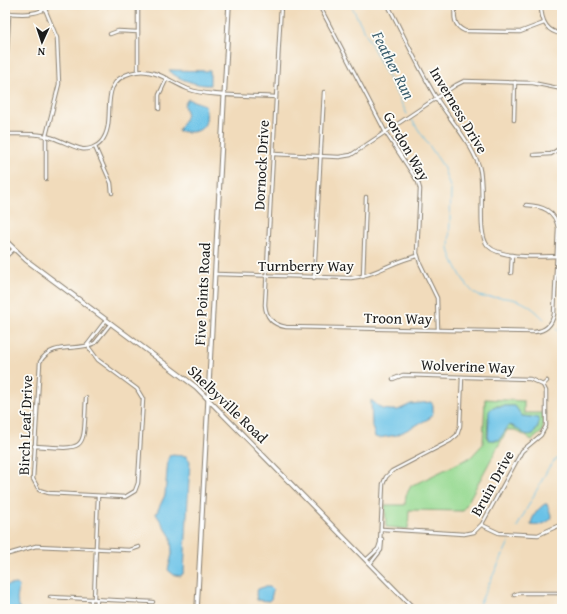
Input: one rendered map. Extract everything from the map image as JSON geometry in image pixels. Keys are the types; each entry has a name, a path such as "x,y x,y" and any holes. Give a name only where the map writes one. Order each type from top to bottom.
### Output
{"street":[{"path":"5,13 31,14 46,9 52,5"},
{"path":"138,5 138,71"},
{"name":"Five Points Road","path":"197,609 229,5"},
{"name":"Dornock Drive","path":"275,324 268,316 265,308 281,5"},
{"name":"Gordon Way","path":"319,5 386,133 419,184 418,256 437,298 438,330"},
{"name":"Inverness Drive","path":"388,5 437,98 470,148 479,166 483,190 482,234 486,244 492,250 500,254 512,255"},
{"path":"454,5 454,20 460,28 467,31 520,32 544,23"},
{"path":"541,5 541,15 544,23 552,31 562,34"},
{"path":"46,9 58,38 59,84 46,136 46,179"},
{"path":"7,86 6,67 8,16"},
{"path":"110,34 118,31 138,32"},
{"path":"5,134 46,136 82,149 95,147 107,134 109,100 113,86 123,76 138,71 152,72 192,90 224,94 276,96"},
{"path":"159,109 159,97 167,78"},
{"path":"273,154 342,157 351,155 464,81 533,83 562,89"},
{"path":"514,120 515,82"},
{"path":"314,278 324,92"},
{"path":"95,147 111,183 112,193"},
{"path":"534,155 551,154 562,147"},
{"path":"363,277 366,197"},
{"name":"Troon Way","path":"275,324 286,327 522,332 540,331 546,328 552,321 554,314 558,229 555,218 544,208 526,205"},
{"name":"Shelbyville Road","path":"5,240 14,249 190,382 208,398 414,609"},
{"path":"5,257 14,249"},
{"path":"511,273 512,255 562,256"},
{"name":"Turnberry Way","path":"215,274 314,278 363,277 400,260 418,256"},
{"path":"96,609 94,599 98,496 125,497 133,493 137,488 142,399 137,389 98,360 87,344 107,320"},
{"name":"Birch Leaf Drive","path":"98,496 50,494 39,490 33,479 40,362 44,356 54,349 95,343 111,323"},
{"name":"Wolverine Way","path":"393,379 404,375 530,379 543,385"},
{"path":"370,564 381,550 384,484 387,476 392,471 450,441 458,433 460,426 462,377"},
{"path":"543,385 547,381"},
{"name":"Bruin Drive","path":"382,529 423,533 464,534 474,532 482,525 522,451 545,431 548,397 543,385"},
{"path":"34,446 69,448 80,444 84,436 86,398"},
{"path":"482,525 498,533 538,535 562,524"},
{"path":"366,560 378,549 382,529"},
{"path":"5,555 36,546 134,550 139,547"},
{"path":"514,596 519,593 562,593"},
{"path":"50,597 154,602"},
{"path":"91,609 94,599"}],"green space":[{"path":"485,399 524,401 524,413 545,413 542,432 532,440 515,430 507,430 463,511 409,510 408,529 386,527 385,505 405,505 406,495 411,486 471,457 483,444","holes":["515,406 522,416 533,417 538,428 533,434 508,425 499,440 492,440 487,437 488,418 493,407"]}],"water":[{"path":"169,70 210,71 210,85 182,79"},
{"path":"188,99 205,105 205,124 198,131 178,131 187,115 184,105"},
{"path":"371,400 382,409 391,410 398,410 411,404 431,402 433,405 433,413 430,418 397,435 378,438 375,437 372,426"},
{"path":"515,406 522,416 538,418 538,427 533,434 529,435 523,433 515,427 509,425 499,440 488,440 489,411 493,407"},
{"path":"170,455 186,456 190,461 184,572 181,576 174,575 168,570 172,554 171,537 156,514 165,495 168,459"},
{"path":"547,504 552,518 542,524 531,525 535,513"},
{"path":"16,584 19,586 17,600 20,609 5,609 5,587"},
{"path":"270,587 273,590 269,601 257,600 256,594 258,589"}],"waterway":[{"name":"Feather Run","path":"351,5 407,114"},
{"name":"Feather Run","path":"412,120 443,166 451,190 449,249 451,256 467,285 473,292 484,297 506,298 520,301 544,319"},
{"name":"Feather Run","path":"556,329 562,334"},
{"path":"517,527 549,467 556,459 562,458"},
{"path":"477,609 509,542"}]}
